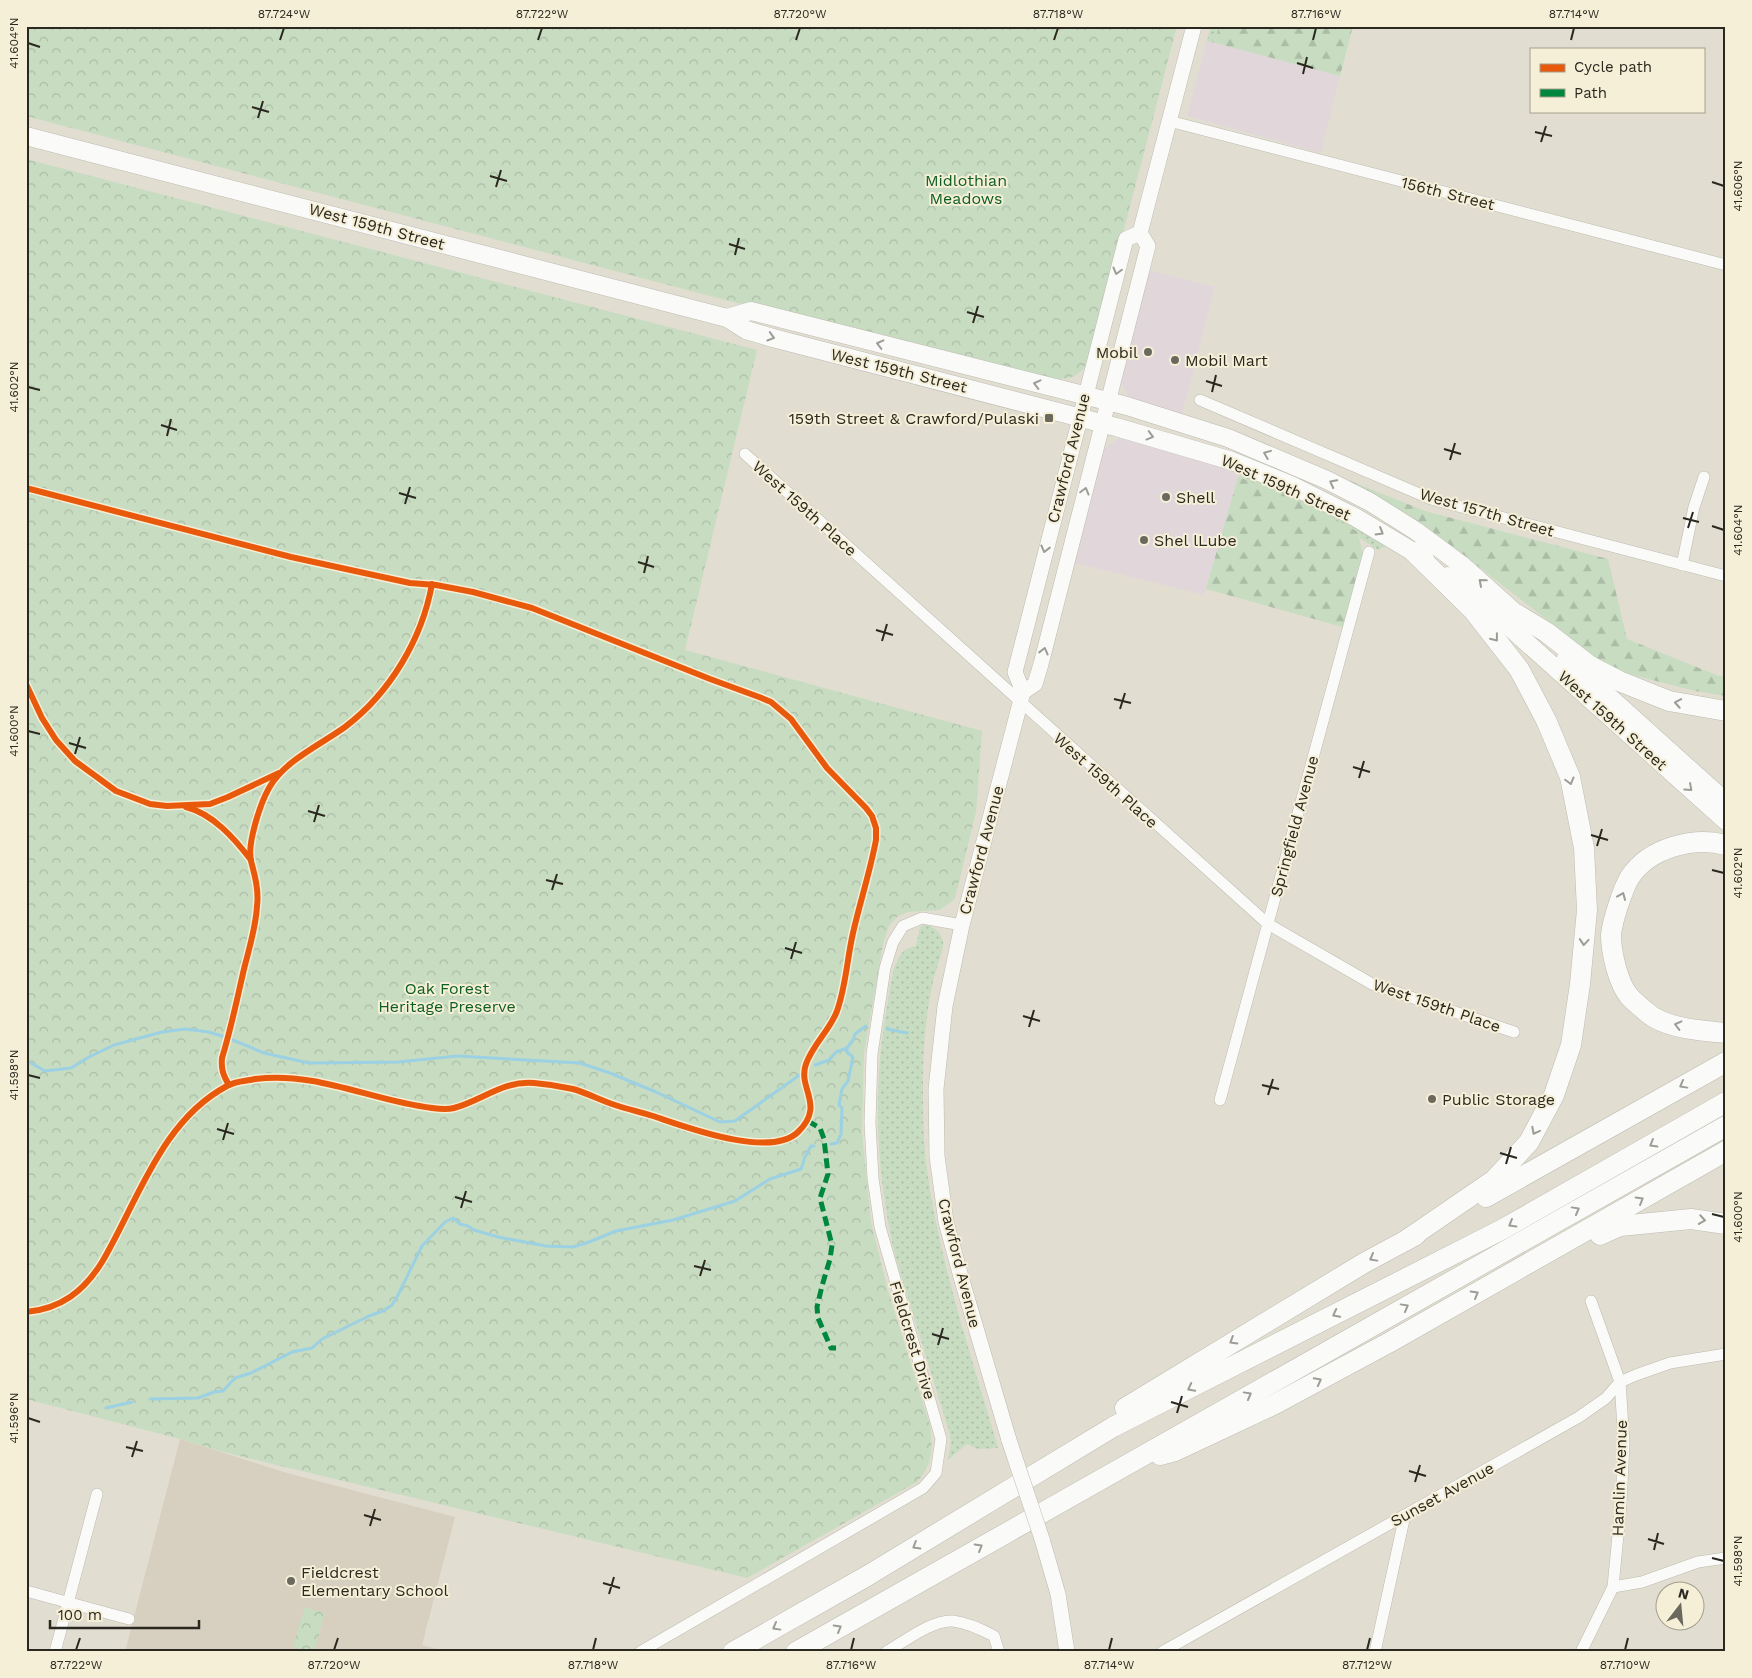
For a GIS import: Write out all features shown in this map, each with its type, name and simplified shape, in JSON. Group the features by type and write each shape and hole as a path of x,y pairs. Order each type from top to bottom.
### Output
{"highway":[{"path":"1405,1241 1494,1180 1529,1142 1554,1095 1571,1045 1580,984 1587,910 1584,848 1570,777 1546,720 1519,669 1473,610 1414,552"},
{"path":"1518,615 1546,632 1590,666 1619,681 1669,701 1726,711"},
{"path":"1726,845 1705,842 1678,846 1648,860 1630,877 1618,904 1611,934 1616,969 1629,996 1655,1018 1677,1025 1726,1033"},
{"path":"1063,1458 1119,1412 1330,1284 1726,1062"},
{"path":"733,1652 867,1576 1122,1423 1503,1229 1726,1102"},
{"path":"796,1652 1726,1126"},
{"path":"1129,1462 1175,1452 1275,1404 1390,1342 1726,1151"},
{"path":"1506,1276 1620,1226 1691,1219 1726,1224"}],"main road":[{"name":"Crawford Avenue","path":"1022,697 1036,684 1103,423 1148,246 1140,233 1194,26"},
{"name":"West 159th Street","path":"26,136 727,318 746,330 773,338 1103,423 1240,464 1291,485 1355,517 1414,552 1456,581 1726,821"},
{"name":"Crawford Avenue","path":"1067,1652 1058,1594 1009,1440 946,1222 937,1156 936,1089 944,1016 962,925 1022,697 1015,672 1126,239 1140,233"},
{"name":"West 159th Street","path":"727,318 751,311 1085,395 1228,438 1327,480 1370,502 1416,531 1463,566 1726,802"}],"street":[{"name":"156th Street","path":"1169,121 1726,265"},
{"name":"West 157th Street","path":"1200,400 1431,499 1726,576"},
{"name":"West 159th Place","path":"745,454 1022,697 1268,924 1372,984 1514,1032"},
{"path":"1682,565 1694,507 1704,477"},
{"name":"Springfield Avenue","path":"1220,1100 1369,552"},
{"name":"Fieldcrest Drive","path":"640,1652 923,1488 936,1473 941,1439 880,1227 870,1123 872,1054 885,968 893,942 903,926 922,918 962,925"},
{"name":"Hamlin Avenue","path":"1580,1652 1613,1587 1621,1504 1624,1443 1620,1382 1591,1301"},
{"name":"Sunset Avenue","path":"1162,1652 1579,1417 1606,1398 1620,1382 1670,1363 1726,1354"},
{"path":"55,1652 97,1494"},
{"path":"1375,1652 1405,1515"},
{"path":"1613,1587 1642,1582 1698,1562 1726,1558"},
{"path":"26,1591 129,1620"},
{"path":"886,1652 931,1626 951,1621 970,1625 994,1636 998,1652"}],"shaded area":[{"path":"1207,41 1340,76 1321,153 1187,116"},
{"path":"1145,269 1215,287 1181,417 1148,407 1128,396 1119,378"},
{"path":"1136,436 1241,467 1204,595 1071,562 1101,452 1119,438"},
{"name":"Fieldcrest Elementary School","path":"180,1439 287,1473 455,1517 422,1645 447,1652 125,1652"}],"green space":[{"name":"Midlothian Meadows","path":"26,26 1177,26 1092,352 1078,374 1068,378 1052,379 875,333 733,302 26,116"},
{"path":"1211,26 1219,26 1215,43 1207,41"},
{"path":"1219,26 1353,26 1340,76 1215,43"},
{"name":"Oak Forest Heritage Preserve","path":"26,159 757,350 685,650 982,731 976,812 955,898 939,910 908,912 898,916 889,926 883,944 864,1054 862,1132 871,1222 888,1291 930,1425 931,1455 926,1469 917,1482 747,1578 223,1452 26,1399"},
{"path":"1241,467 1392,543 1378,550 1360,538 1358,532 1239,477"},
{"path":"1333,474 1425,511 1608,559 1627,639 1719,676 1726,676 1726,696 1695,691 1629,674 1599,660 1457,550 1399,512"},
{"path":"1238,477 1302,500 1358,532 1363,557 1343,627 1206,589"},
{"path":"926,924 937,930 943,942 934,978 924,1043 923,1114 927,1170 948,1276 998,1448 978,1449 967,1444 948,1460 951,1441 948,1428 896,1259 889,1228 880,1165 878,1133 879,1070 892,976 897,961 906,949 916,946 920,927"},
{"path":"305,1607 325,1613 314,1652 293,1647"}],"waterway":[{"path":"815,1065 829,1060 836,1052 847,1048 855,1034 866,1026"},
{"path":"31,1063 45,1071 71,1068 114,1045 162,1032 185,1029 209,1032 264,1053 309,1063 398,1062 457,1056 580,1063 656,1092 720,1122 735,1121 801,1074"},
{"path":"887,1029 907,1033"},
{"path":"831,1144 837,1143 841,1134 842,1108 839,1105 842,1089 848,1081 853,1057 847,1052 847,1048"},
{"path":"150,1399 198,1398 223,1391 235,1378 251,1373 292,1352 312,1348 322,1339 383,1311 392,1305 422,1246 445,1222 453,1218 460,1224 474,1230 498,1237 546,1246 573,1247 616,1231 673,1220 735,1201 770,1179 801,1169 811,1146 814,1146"},
{"path":"106,1408 132,1402"}],"marked path":[{"path":"808,1121 820,1128 824,1139 828,1174 820,1198 832,1245 817,1307 818,1318 831,1348 836,1348"}],"cycle path":[{"path":"26,488 291,557 410,583 436,585 473,592 532,608 759,697 771,702 791,719 827,768 866,808 872,816 876,828 874,852 853,933 840,1002 834,1018 806,1064 804,1073 810,1113 798,1132 785,1140 749,1142 727,1138 609,1103 573,1089 539,1083 513,1085 464,1105 446,1109 410,1104 300,1079 255,1079 237,1082 230,1084 204,1101 168,1141 153,1164 102,1262 87,1282 61,1303 26,1312"},
{"path":"229,1085 223,1072 222,1058 255,922 257,895 250,854 255,824 262,804 269,788 284,770 303,754 345,727 376,698 390,681 402,663 421,625 432,584"},
{"path":"26,684 42,718 56,740 75,761 116,791 150,804 167,806 210,804 279,773"},
{"path":"186,807 196,810 214,821 230,835 251,860"}],"place":[{"name":"Mobil","path":"1148,352"},
{"name":"Mobil Mart","path":"1175,360"},
{"name":"159th Street & Crawford/Pulaski","path":"1049,418"},
{"name":"Shell","path":"1166,497"},
{"name":"Shel lLube","path":"1144,540"},
{"name":"Public Storage","path":"1432,1099"},
{"name":"Fieldcrest Elementary School","path":"291,1581"}]}
